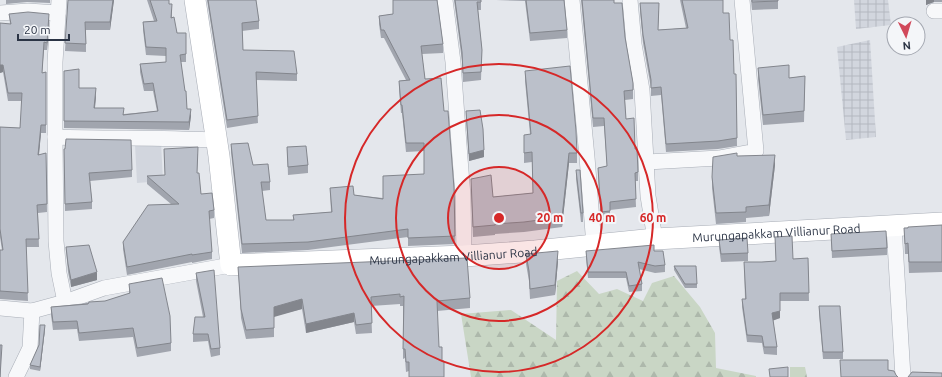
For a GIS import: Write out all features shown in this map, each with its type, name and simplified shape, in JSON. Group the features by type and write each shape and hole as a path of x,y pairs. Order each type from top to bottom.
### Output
{"main road":[{"path":"195,0 216,140 231,265"},
{"name":"Murungapakkam Villianur Road","path":"231,265 464,256 594,246 655,238 942,223"}],"street":[{"path":"445,0 452,62 461,173 464,256"},
{"path":"572,0 594,246"},
{"path":"630,0 634,44 642,90 648,196 655,238"},
{"path":"646,162 719,158 756,151 742,0"},
{"path":"0,13 28,11 59,6 55,62 56,241 59,273 65,302"},
{"path":"55,137 216,140"},
{"path":"894,226 903,377"},
{"path":"0,308 32,311 65,302 104,288 231,265"},
{"path":"16,377 30,348 32,311"}],"shaded area":[{"path":"854,0 888,0 890,16 886,16 886,26 856,29"},
{"path":"870,40 876,137 846,140 837,47"},
{"path":"161,142 163,181 137,183 135,144"}],"green space":[{"path":"577,271 599,294 617,289 643,301 652,283 674,276 700,307 715,333 716,368 756,377 471,377 461,314 511,310 556,340 557,281"},
{"path":"790,367 805,367 807,377 790,377"}],"building":[{"path":"68,0 113,0 110,22 85,22 86,44 65,43"},
{"path":"150,0 169,0 169,4 172,4 171,18 174,17 177,33 186,33 186,54 180,55 186,91 187,109 191,109 189,122 64,121 64,71 79,69 79,88 96,88 94,108 124,108 123,115 158,111 153,83 144,84 140,64 166,62 166,48 146,47 143,22 157,21"},
{"path":"208,0 256,0 259,21 242,23 243,50 294,51 297,74 256,72 258,116 227,120"},
{"path":"393,0 437,0 443,44 421,46 425,79 441,78 444,111 448,111 454,188 455,236 408,238 408,229 308,242 242,244 231,144 248,143 253,165 268,164 270,182 261,182 266,220 294,220 293,215 332,212 330,188 353,186 354,195 383,199 383,176 424,174 424,143 406,143 399,81 410,80 384,30 381,30 379,16 393,14"},
{"path":"455,0 481,0 481,2 477,2 482,50 481,72 463,73 462,52"},
{"path":"526,0 564,0 567,30 530,33"},
{"path":"582,0 614,0 614,3 622,3 625,37 633,83 633,90 624,91 626,119 634,118 635,149 637,149 638,172 635,173 636,199 610,202 610,211 601,212 598,168 607,166 604,118 593,118"},
{"path":"682,0 723,0 723,13 729,13 730,40 733,40 734,74 736,74 737,138 718,141 666,144 661,87 651,88 640,3 659,3 658,30 688,28"},
{"path":"752,0 778,0 778,1 752,2"},
{"path":"28,12 49,14 47,43 44,42 42,73 46,72 46,125 41,125 38,155 46,153 47,204 37,205 39,239 26,239 28,293 0,291 0,250 3,250 0,229 0,127 20,128 22,93 8,93 3,65 0,65 0,23 11,24 9,14"},
{"path":"789,65 789,78 805,76 804,111 763,115 758,68"},
{"path":"570,66 577,153 569,153 562,217 473,227 471,179 491,175 493,197 533,193 532,152 524,153 524,135 531,134 525,71"},
{"path":"480,110 484,150 469,154 466,111"},
{"path":"66,139 131,140 132,170 89,173 92,202 65,204 64,149"},
{"path":"306,146 308,165 288,167 287,147"},
{"path":"198,147 197,173 199,173 201,194 212,193 214,210 209,211 212,252 192,254 127,267 123,242 148,205 179,204 147,176 165,175 164,149"},
{"path":"737,153 737,156 775,155 769,205 746,207 746,212 716,213 712,177 713,157"},
{"path":"576,170 580,170 583,213 581,213"},
{"path":"942,225 942,262 909,262 908,243 905,244 904,228"},
{"path":"886,231 887,248 832,251 831,234"},
{"path":"792,236 793,259 808,258 809,293 780,293 780,311 772,313 777,347 764,347 762,336 747,335 742,299 746,299 744,262 776,261 775,237"},
{"path":"747,238 748,253 721,254 719,240"},
{"path":"89,245 97,272 71,280 66,247"},
{"path":"654,245 654,251 663,251 665,265 655,266 638,262 642,284 629,286 626,272 588,272 586,251"},
{"path":"558,251 555,285 530,289 526,254"},
{"path":"467,258 470,298 437,301 439,347 442,347 444,377 409,377 409,362 406,362 405,349 403,349 404,296 400,297 400,294 371,297 372,323 356,325 354,313 306,324 302,299 274,307 274,328 246,330 241,309 238,267"},
{"path":"674,266 696,266 697,284 685,284"},
{"path":"214,270 220,348 211,349 208,334 193,334 195,317 205,317 196,273"},
{"path":"162,278 170,316 171,343 137,348 133,328 79,333 77,321 53,322 51,307 105,301 130,293 129,284"},
{"path":"819,306 840,306 843,352 823,352"},
{"path":"40,325 45,325 40,367 30,365 39,345"},
{"path":"0,345 2,345 0,377"},
{"path":"840,360 888,360 888,370 894,371 898,377 841,377"},
{"path":"788,367 788,377 770,377 769,369"},
{"path":"912,372 942,373 942,377 908,377"}]}
